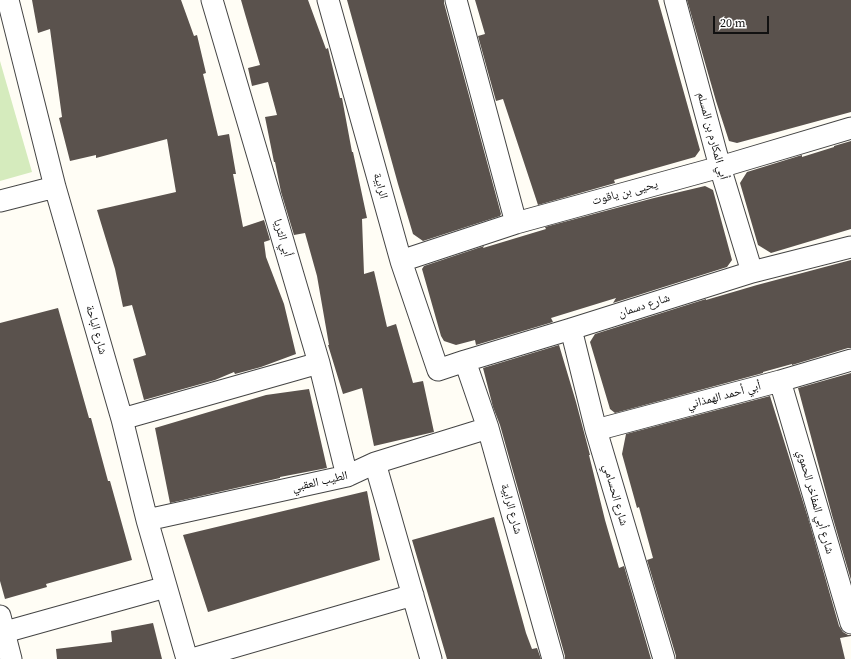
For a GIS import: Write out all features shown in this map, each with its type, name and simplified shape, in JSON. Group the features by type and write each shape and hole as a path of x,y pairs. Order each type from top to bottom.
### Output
{"street":[{"name":"شارع الباحة","path":"8,0 55,187 122,419 147,520 187,659"},
{"name":"أبي الثريا","path":"212,0 319,363 348,476"},
{"name":"الرابية","path":"328,0 401,261 438,370"},
{"path":"456,0 516,223"},
{"name":"أبي المكارم بن المسلم","path":"676,0 720,167 752,272"},
{"name":"يحيى بن ياقوت","path":"401,261 516,223 720,167 851,128"},
{"path":"0,202 55,187"},
{"name":"شارع دسمان","path":"438,370 752,272 851,247"},
{"name":"شارع الحسامي","path":"571,329 596,430 664,659"},
{"name":"أبي أحمد الهمذاني","path":"596,430 780,381 851,360"},
{"name":"شارع الرابية","path":"465,361 488,428 553,659"},
{"path":"122,419 319,363"},
{"name":"شارع أبي المفاخر الحموي","path":"780,381 851,623"},
{"name":"الطيب العقبي","path":"147,520 348,476 375,463 488,428"},
{"path":"375,463 431,659"},
{"path":"11,659 2,624 166,587"},
{"path":"192,659 413,595"}],"green space":[{"path":"0,61 32,172 0,181"}],"building":[{"path":"32,0 181,0 194,36 197,35 206,73 203,74 218,136 229,134 236,174 233,174 243,227 264,220 270,240 264,242 266,257 284,304 296,354 261,367 235,374 234,372 215,380 144,400 133,359 146,355 132,305 123,307 115,269 97,210 176,192 167,139 96,158 96,155 70,161 59,118 62,117 50,29 38,33"},
{"path":"241,0 308,0 326,49 328,48 340,98 342,98 352,152 367,218 362,219 364,274 374,271 387,327 396,324 413,383 423,381 434,432 374,446 362,388 343,394 328,345 317,276 305,233 294,235 281,192 265,117 277,115 268,82 252,86 248,68 260,65"},
{"path":"347,0 444,0 501,214 500,216 423,241 413,234"},
{"path":"475,0 658,0 700,150 695,157 614,180 615,183 538,205 503,99 496,101 478,36 485,34"},
{"path":"687,0 851,0 851,112 737,143 729,141"},
{"path":"851,141 851,229 771,253 758,245 740,183 747,172 802,155 802,157"},
{"path":"705,186 713,190 732,260 727,267 613,303 616,298 551,318 553,322 476,345 475,340 456,345 444,341 441,336 422,269 424,266 484,246 483,248 546,229 545,227"},
{"path":"851,260 851,348 615,413 610,409 590,342 595,334 706,299"},
{"path":"58,308 89,418 91,418 132,560 46,584 47,587 5,599 0,581 0,323"},
{"path":"559,345 576,402 605,520 619,568 624,566 651,659 565,659 483,368"},
{"path":"851,373 851,580 798,388"},
{"path":"309,389 327,468 280,477 170,503 155,428 266,395"},
{"path":"770,396 809,521 839,626 843,632 851,635 840,638 845,659 676,659 647,560 653,558 622,454 626,434"},
{"path":"367,491 380,560 208,612 183,535"},
{"path":"494,517 526,633 532,649 537,648 541,659 447,659 412,540"},
{"path":"153,623 162,659 57,659 56,649 112,642 111,631"}]}
